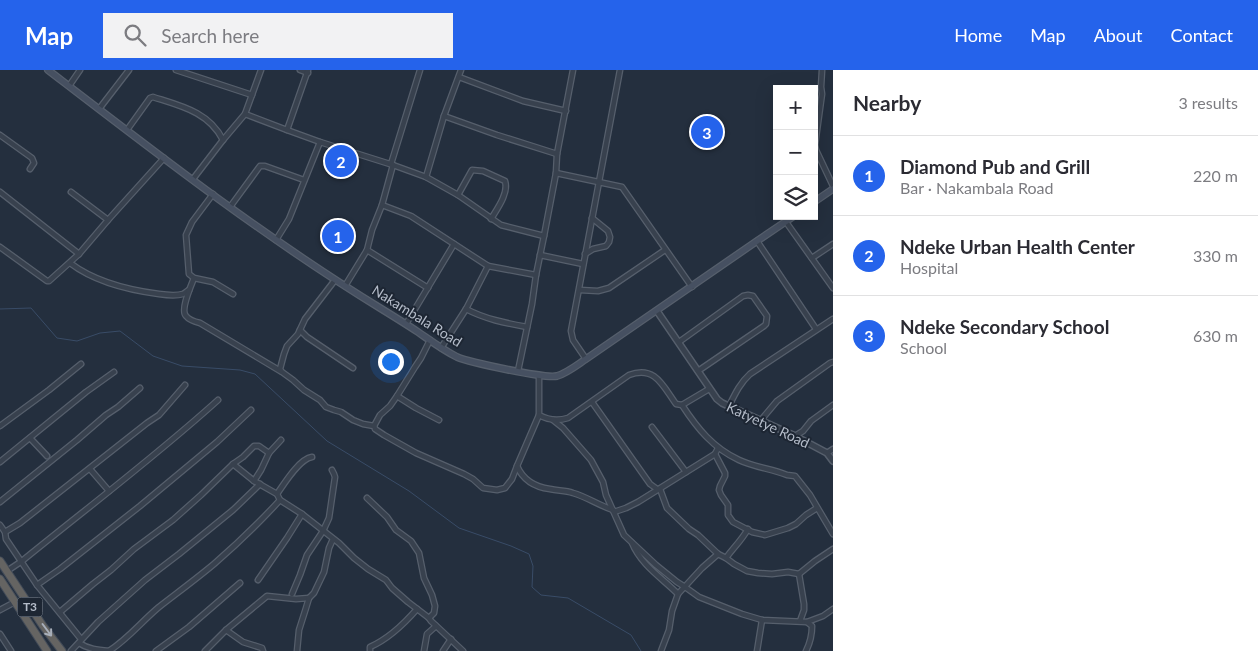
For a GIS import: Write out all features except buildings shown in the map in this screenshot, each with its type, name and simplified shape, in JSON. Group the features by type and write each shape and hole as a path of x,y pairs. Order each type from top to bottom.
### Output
{"highway":[{"name":"T3","path":"0,561 62,651"},
{"name":"T3","path":"0,579 47,651"}],"main road":[{"name":"Nakambala Road","path":"48,70 276,240 441,348 457,357 473,362 539,375 557,376 586,359 789,220"},
{"path":"818,199 833,187"}],"street":[{"path":"69,86 80,70"},
{"path":"99,109 129,70"},
{"path":"176,70 191,72 252,95"},
{"path":"194,180 223,140 245,114 262,70"},
{"path":"287,130 308,71 300,70"},
{"path":"345,286 367,250 372,230 382,205 420,70"},
{"path":"426,177 444,116 461,70"},
{"path":"518,371 556,172 557,154 573,70"},
{"path":"586,359 573,340 571,331 620,70"},
{"path":"822,70 822,94 815,145 833,187"},
{"path":"459,77 523,102 566,111"},
{"path":"127,130 150,98 154,97 193,110 216,128 223,140"},
{"path":"245,114 320,142 426,177 458,195 501,225 544,236"},
{"path":"444,116 557,154"},
{"path":"0,135 32,158 34,163 30,169"},
{"path":"276,240 289,219 320,142"},
{"path":"0,247 47,281 51,280 79,254 164,158"},
{"path":"230,207 260,166 265,166 304,180"},
{"path":"458,195 472,170 483,171 505,181 507,185 503,198 492,219"},
{"path":"556,172 622,187 692,287"},
{"path":"0,192 79,254"},
{"path":"71,192 108,220"},
{"path":"213,194 192,222 186,235 189,274 191,277 213,282 233,294"},
{"path":"382,205 411,216 488,266 536,275"},
{"path":"585,254 593,249 606,246 610,237 608,231 592,218"},
{"path":"786,222 833,288"},
{"path":"757,241 816,329"},
{"path":"406,324 454,244"},
{"path":"812,258 833,244"},
{"path":"367,250 428,288"},
{"path":"580,290 598,292 609,288 665,250"},
{"path":"540,255 583,264"},
{"path":"70,263 79,269 123,288 174,295 184,294 189,290"},
{"path":"441,348 466,309 488,266"},
{"path":"194,278 184,311 188,319 200,323 282,372 326,406 341,412 353,420 374,426 375,429 384,435 428,459 464,474 483,488 497,490 504,488 512,479 539,415 539,375"},
{"path":"282,372 280,369 281,363 287,346 298,334 305,319 335,280"},
{"path":"678,342 743,296 753,296 766,316 766,324 698,371"},
{"path":"466,309 491,320 527,327"},
{"name":"Katyetye Road","path":"656,311 698,371 708,389 717,399 827,453 833,462"},
{"path":"729,406 740,385 750,374 833,319"},
{"path":"300,330 307,337 353,368"},
{"path":"374,426 380,415 397,396 430,340"},
{"path":"761,420 776,401 833,362"},
{"path":"0,426 81,364"},
{"path":"0,462 86,392 114,372"},
{"path":"539,415 553,420 568,418 629,375 634,374 642,373 656,376 676,404 682,404 708,389"},
{"path":"5,532 20,523 159,415 184,385"},
{"path":"0,502 106,414 118,408 140,388"},
{"path":"397,396 439,420"},
{"path":"6,571 22,561 164,447 218,400"},
{"path":"592,402 650,484 659,489 667,508 718,554 747,571 772,574 788,572 799,574"},
{"path":"682,404 700,432 718,448 739,460 795,476 829,522 833,534"},
{"path":"795,436 803,431 810,421 833,405"},
{"path":"38,585 96,541 217,442 251,410"},
{"path":"553,420 591,460 603,482 606,494 624,535 656,565 700,598 762,620 807,622 823,616 833,609"},
{"path":"652,427 686,472"},
{"path":"30,438 47,456"},
{"path":"254,481 261,470 268,452 281,440"},
{"path":"60,612 134,549 173,520 233,464 256,446 268,452"},
{"path":"517,466 522,476 531,482 551,490 560,489 574,493 613,511 626,508 659,489 715,454 718,448"},
{"path":"827,453 833,448"},
{"path":"715,454 725,473 720,490 728,505 728,515 733,522 752,532 765,535 788,528 817,508"},
{"path":"277,494 305,459 312,457"},
{"path":"233,464 254,481 277,494 280,500 302,514 362,564 386,580 392,588 429,618 463,651"},
{"path":"90,469 109,491"},
{"path":"292,594 307,555 329,518 334,478 332,470"},
{"path":"71,651 82,645 98,622 145,580 225,516 260,484"},
{"path":"367,498 387,517 396,530 411,541 420,553 424,578 435,606 434,613 429,618"},
{"path":"0,524 5,532 6,539 82,645 109,651 259,524 280,500"},
{"path":"258,580 302,514"},
{"path":"726,558 742,540 748,529"},
{"path":"297,651 299,630 309,598 314,593 324,572 333,539"},
{"path":"631,542 640,558 663,582 678,594"},
{"path":"799,574 814,561 833,549"},
{"path":"661,651 669,630 672,611 678,594 718,554"},
{"path":"799,574 804,604 800,621"},
{"path":"156,651 189,627 240,583"},
{"path":"205,651 226,630 267,596 296,599 309,598"},
{"path":"0,610 15,602"},
{"path":"370,651 370,647 378,644 398,628 417,609"},
{"path":"757,651 762,620"},
{"path":"806,651 812,629 811,624 807,622"},
{"path":"424,651 427,634 436,626"},
{"path":"226,630 243,642 262,648 263,651"},
{"path":"0,634 11,651"},
{"path":"443,651 451,640"}],"waterway":[{"path":"0,309 31,308 57,338 77,341 100,333 120,331 153,356 182,366 240,370 255,374 327,441 409,491 459,528 529,554 533,566 532,587 541,595 568,598 631,635 641,651"}],"place":[{"name":"Ndeke Secondary School","path":"707,132"},
{"name":"Ndeke Urban Health Center","path":"341,161"},
{"name":"Diamond Pub and Grill","path":"338,236"}]}
